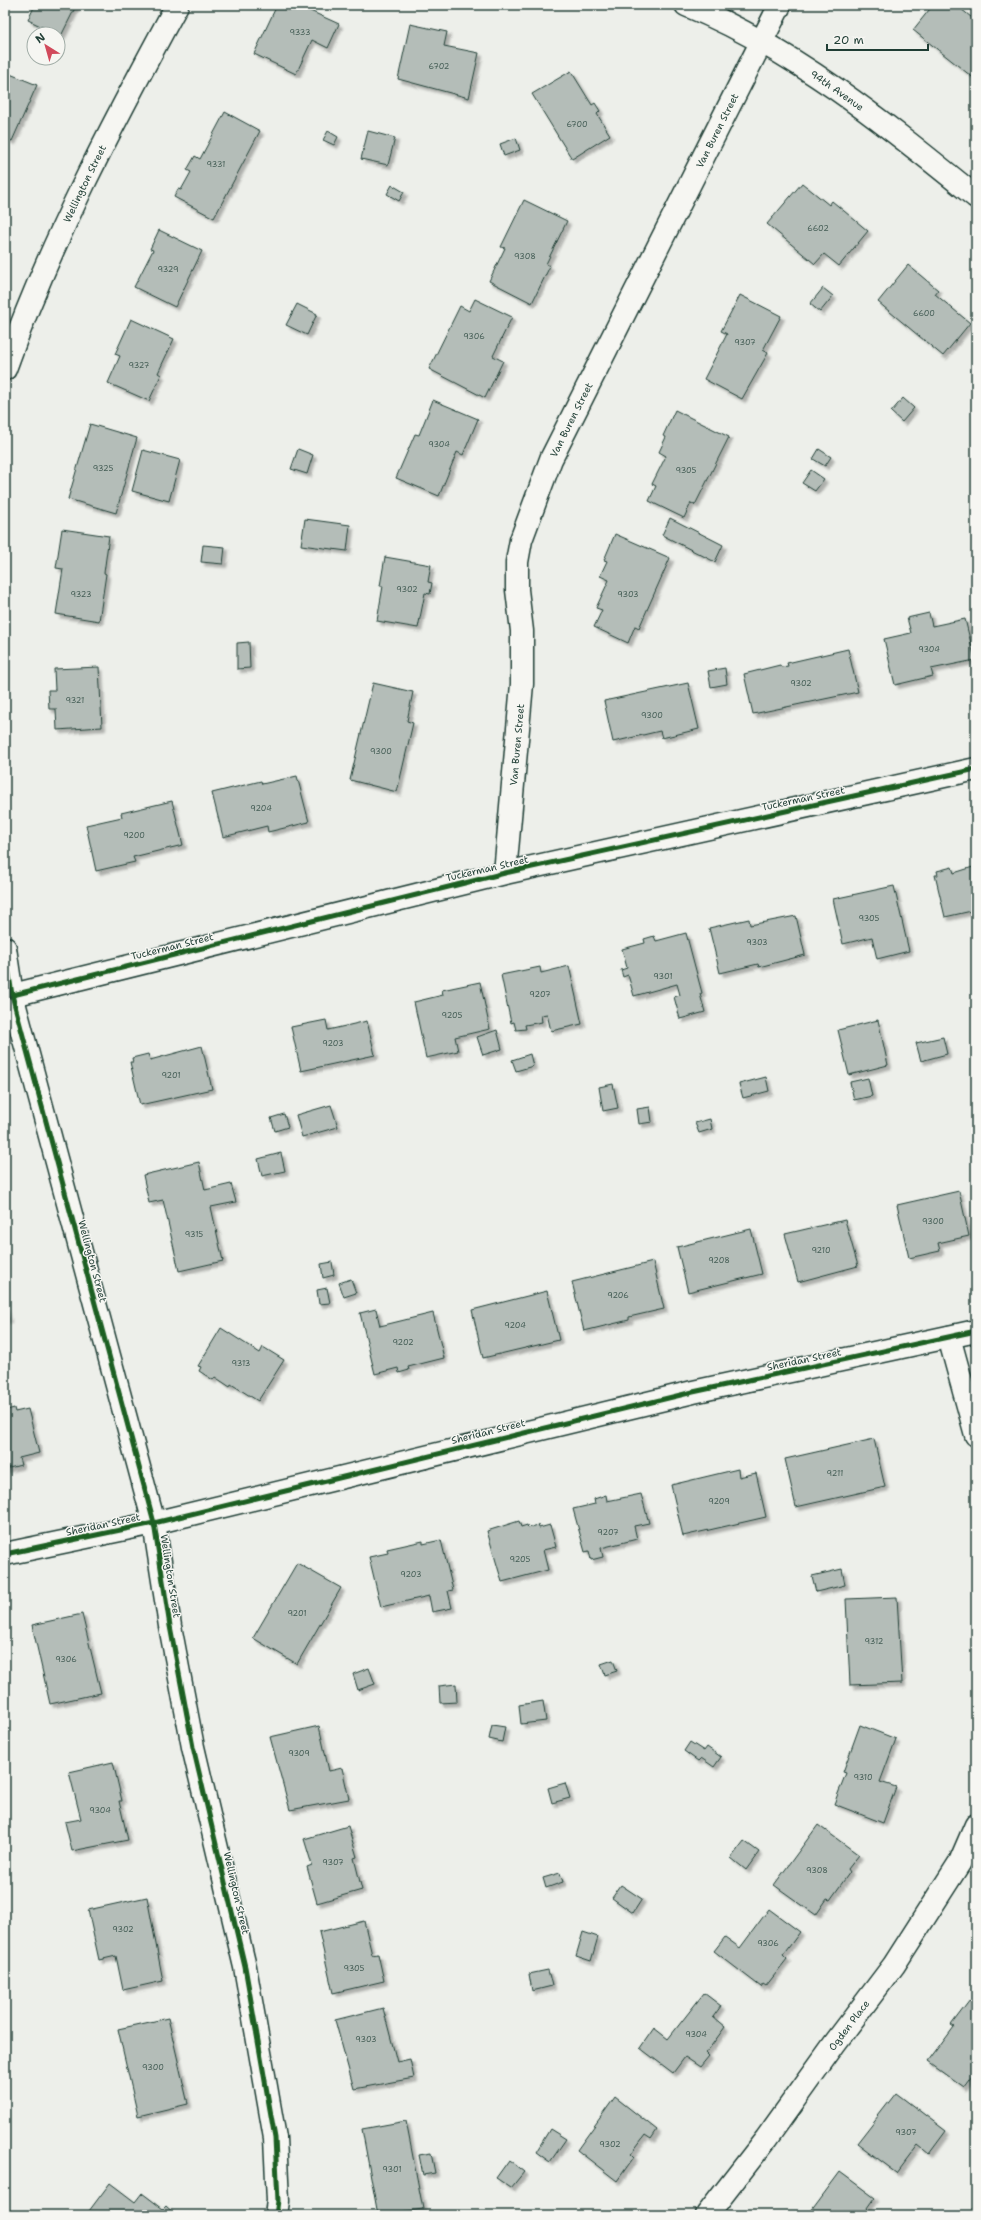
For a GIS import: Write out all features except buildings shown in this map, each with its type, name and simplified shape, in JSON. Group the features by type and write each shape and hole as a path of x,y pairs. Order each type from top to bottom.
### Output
{"street":[{"name":"Wellington Street","path":"5,369 47,260 122,105 177,5"},
{"name":"94th Avenue","path":"686,5 762,42 832,86 898,133 976,197"},
{"name":"Van Buren Street","path":"505,873 522,684 522,631 516,590 517,562 520,540 551,459 780,5"},
{"name":"Tuckerman Street","path":"9,996 505,873 976,769"},
{"name":"Wellington Street","path":"5,948 9,996 154,1523 170,1626 193,1747 245,1967 275,2138 278,2201 276,2215"},
{"name":"Sheridan Street","path":"5,1554 154,1523 678,1395 976,1331"},
{"path":"949,1337 976,1436"},
{"name":"Ogden Place","path":"707,2215 766,2139 835,2043 894,1965 960,1862 976,1825"}],"cycle path":[{"path":"5,997 505,873 976,769"},
{"path":"5,948 12,995 154,1523 170,1626 193,1747 245,1967 275,2138 278,2201 276,2215"},
{"path":"5,1554 154,1523 693,1392 976,1331"}]}
